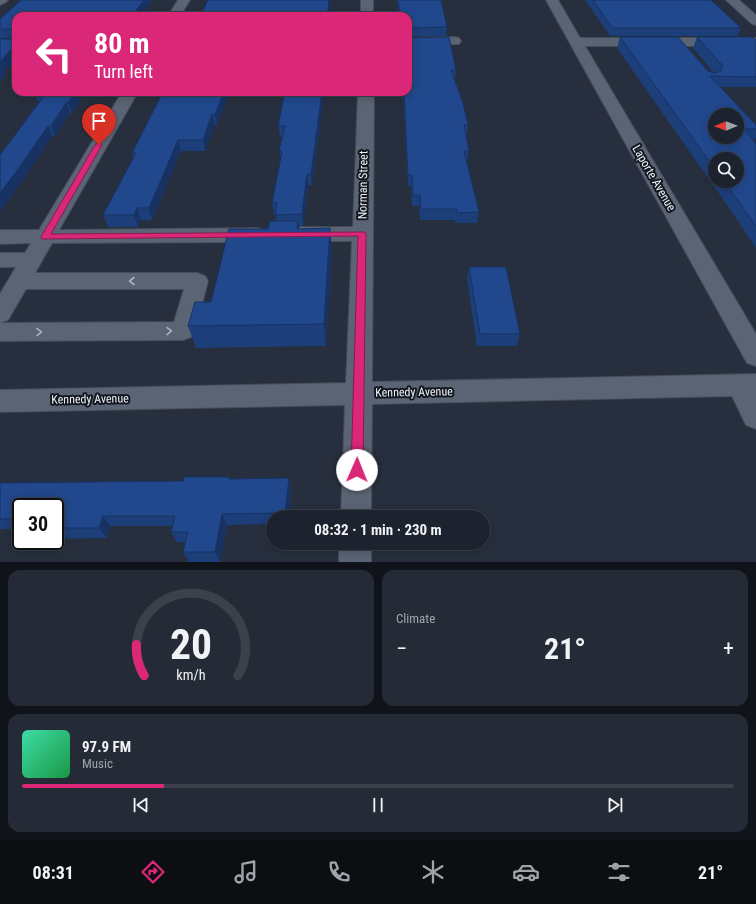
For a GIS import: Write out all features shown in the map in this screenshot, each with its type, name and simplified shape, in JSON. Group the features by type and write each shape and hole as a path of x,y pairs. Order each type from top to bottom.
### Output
{"street":[{"path":"176,12 184,0"},
{"path":"367,0 367,12"},
{"name":"Laporte Avenue","path":"552,0 756,356"},
{"path":"732,0 756,21"},
{"path":"412,42 454,41"},
{"path":"576,42 756,42"},
{"path":"679,42 689,54"},
{"path":"0,314 128,96"},
{"name":"Norman Street","path":"356,510 366,96"},
{"path":"0,237 362,234"},
{"path":"0,260 31,260"},
{"path":"0,332 183,331 197,281 19,281"},
{"path":"748,385 756,417"},
{"name":"Kennedy Avenue","path":"0,401 748,385"},
{"path":"355,550 355,562"}],"building":[{"path":"21,0 144,0 135,12 12,12 12,29 0,29 0,19"},
{"path":"208,0 329,0 328,12 202,12"},
{"path":"398,0 441,0 447,27 412,28 412,12 400,12"},
{"path":"593,0 711,0 741,28 612,28"},
{"path":"449,37 456,70 451,70 463,103 468,125 464,125 469,151 464,151 479,212 457,213 456,209 421,209 420,195 413,195 412,175 408,175 404,96 412,96 412,38"},
{"path":"620,37 678,37 708,71 715,73 721,71 723,66 697,37 753,37 756,40 756,77 710,76 740,108 708,108 708,144 744,144 744,129 756,144 756,226 729,188 744,188 744,152 708,152 708,159"},
{"path":"0,39 12,39 12,48 0,62"},
{"path":"44,96 72,96 51,126 48,126 0,193 0,155"},
{"path":"161,96 222,96 215,114 212,114 203,140 178,140 149,208 137,208 134,215 103,215 136,153 132,153"},
{"path":"284,96 321,96 311,174 307,174 302,214 275,215 277,203 272,203 282,152 279,151 285,126 278,126"},
{"path":"744,112 756,125 756,129 744,129"},
{"path":"270,221 298,221 297,229 330,228 324,324 188,326 195,302 211,302 229,229 268,229"},
{"path":"469,267 506,267 520,334 480,334"},
{"path":"184,477 229,477 229,479 289,478 285,510 266,510 266,513 222,514 215,552 183,552 188,532 171,532 175,516 103,516 99,528 64,528 64,498 12,498 12,518 0,519 0,483 183,481"}],"route":[{"path":"99,145 45,237 362,234 357,470"}]}
